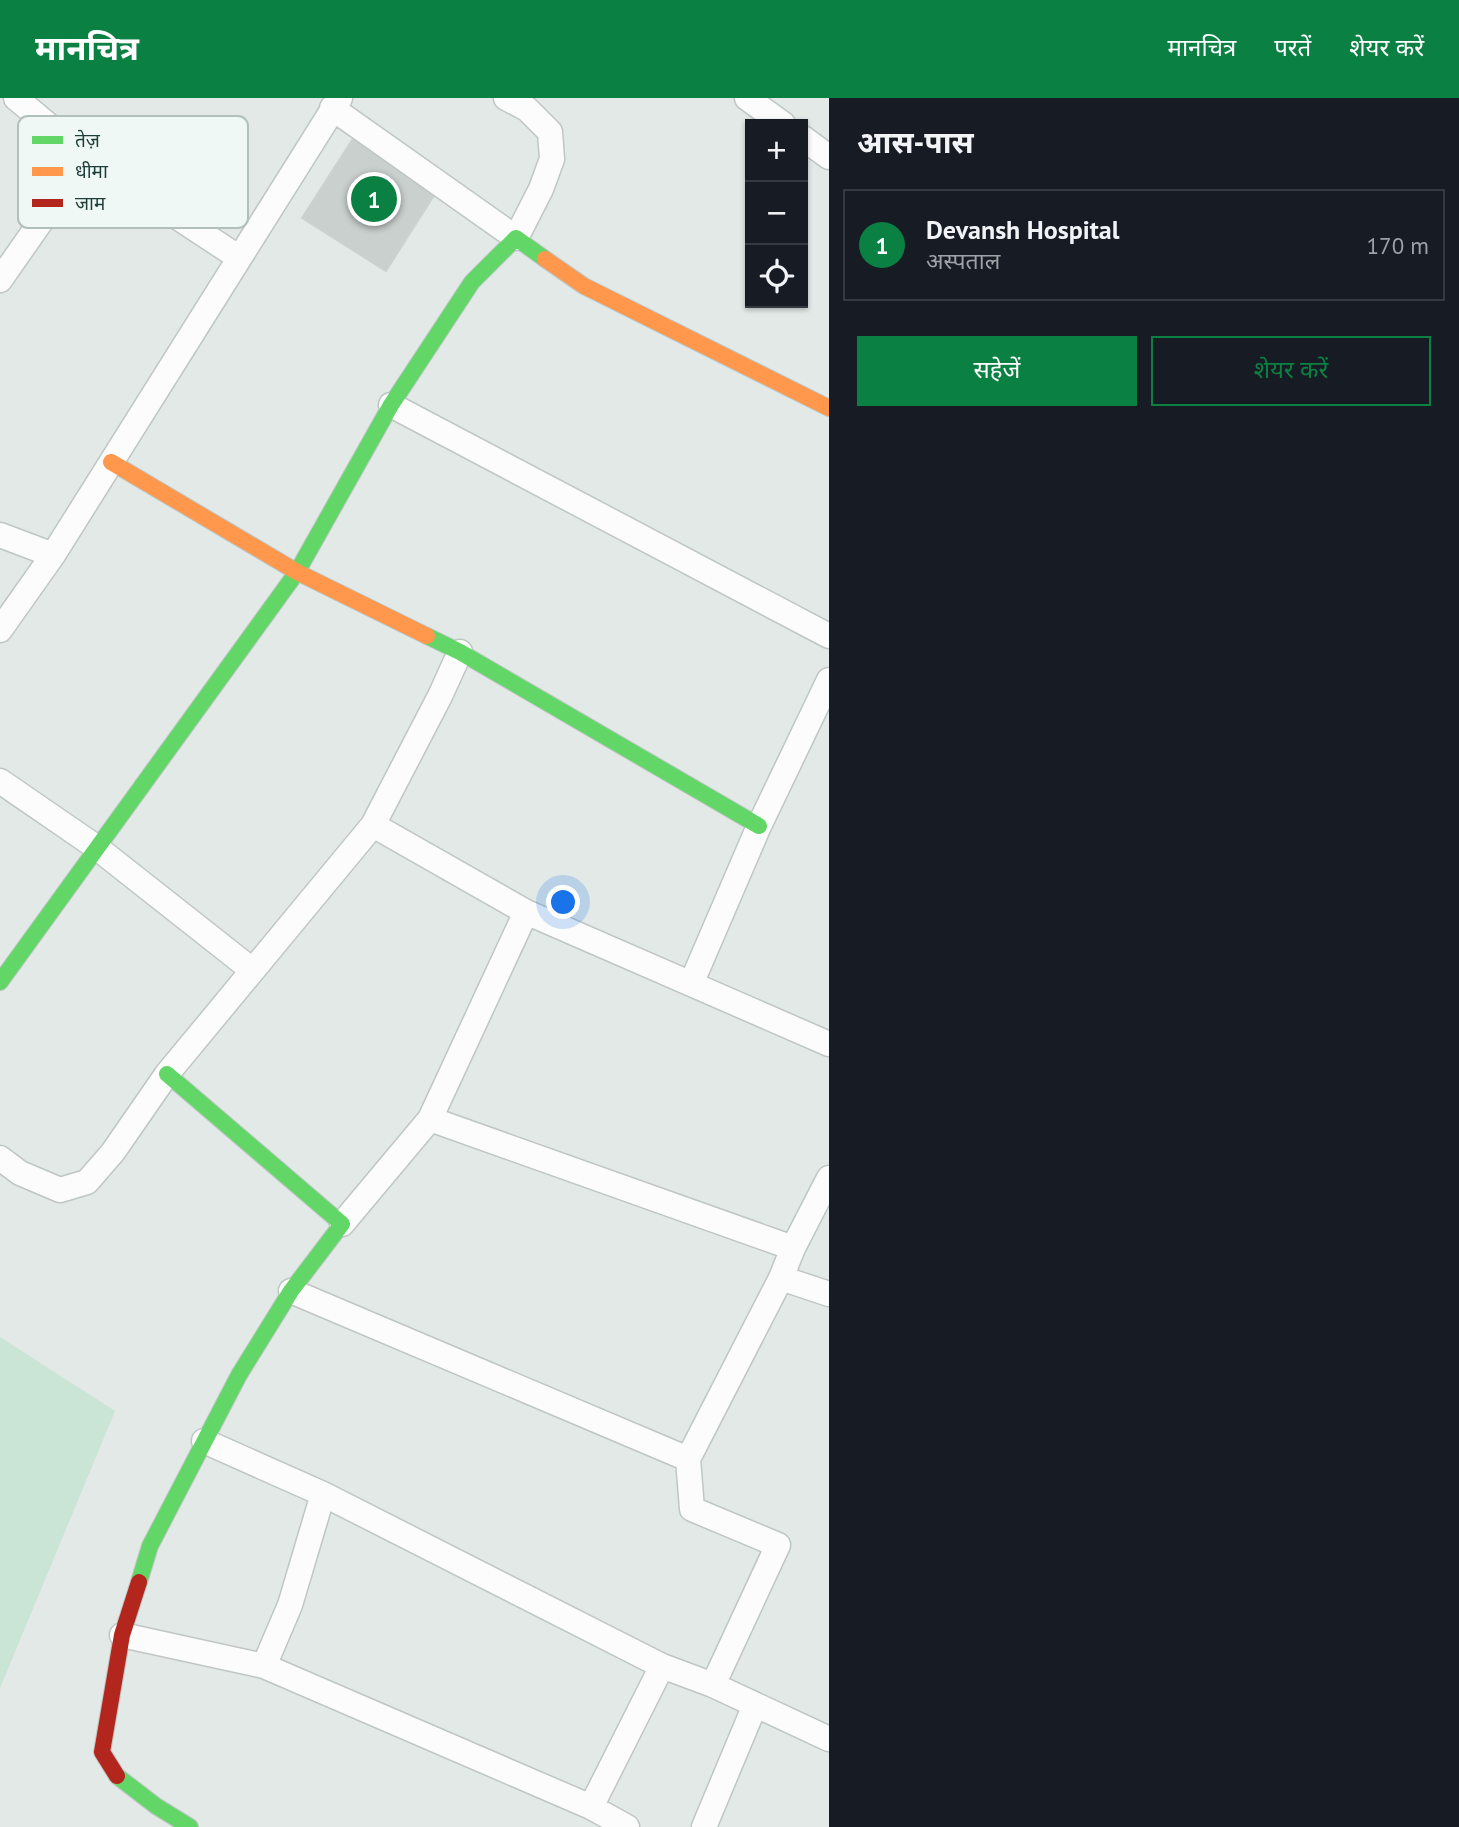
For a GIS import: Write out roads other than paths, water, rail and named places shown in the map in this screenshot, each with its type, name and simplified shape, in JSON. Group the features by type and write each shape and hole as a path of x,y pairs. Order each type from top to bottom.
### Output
{"street":[{"path":"16,98 38,116"},
{"path":"0,982 297,572 391,405 472,282 516,238 541,189 552,159 550,132 527,109 506,98"},
{"path":"747,98 776,119"},
{"path":"0,630 52,555 336,103 584,286 829,408"},
{"path":"808,141 827,152"},
{"path":"0,280 36,228"},
{"path":"194,228 238,257"},
{"path":"391,405 829,636"},
{"path":"111,462 297,572 460,652 759,826"},
{"path":"0,535 52,555"},
{"path":"0,1158 20,1173 60,1190 87,1182 113,1152 167,1074 373,825 460,652"},
{"path":"691,984 759,826 829,680"},
{"path":"0,781 96,847 252,970"},
{"path":"373,825 526,912 829,1044"},
{"path":"190,1827 116,1776 102,1752 122,1635 150,1546 239,1375 291,1291 342,1224 430,1119 526,912"},
{"path":"167,1074 342,1224"},
{"path":"430,1119 793,1248"},
{"path":"713,1685 778,1545 692,1508 688,1459 781,1279 793,1248 829,1178"},
{"path":"781,1279 829,1294"},
{"path":"291,1291 688,1459"},
{"path":"204,1441 323,1494 662,1666 713,1685 829,1739"},
{"path":"264,1666 289,1605 323,1494"},
{"path":"122,1635 264,1666 591,1807 627,1827"},
{"path":"591,1807 662,1666"},
{"path":"705,1827 755,1705"}],"place":[{"name":"Devansh Hospital","path":"374,199"}]}
